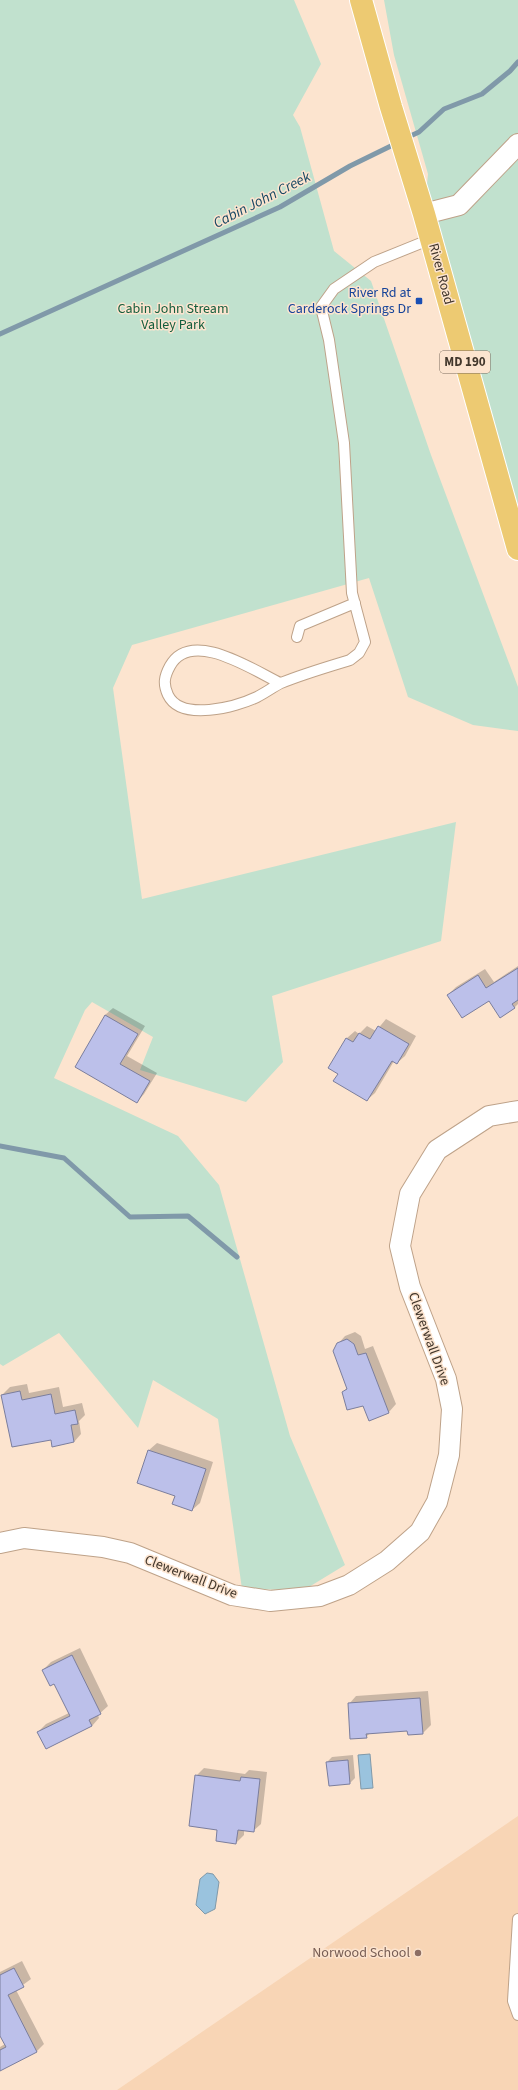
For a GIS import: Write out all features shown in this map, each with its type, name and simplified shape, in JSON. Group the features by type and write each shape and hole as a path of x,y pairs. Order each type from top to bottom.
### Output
{"main road":[{"name":"River Road","path":"361,0 411,175 424,214 518,549"}],"street":[{"path":"424,214 459,205 518,144"},
{"name":"Clewerwall Drive","path":"0,1543 24,1538 103,1547 130,1553 232,1595 270,1601 320,1596 349,1585 387,1561 420,1532 437,1502 450,1454 452,1408 446,1379 410,1287 400,1246 410,1194 437,1150 489,1116 518,1111"}],"lane":[{"path":"280,683 238,662 207,651 194,649 181,654 172,663 165,675 164,686 170,698 183,708 207,710 232,705 257,697 280,683 350,660 359,653 365,642 355,603 351,578 344,443 329,340 321,307 334,289 374,262 431,240"},
{"path":"297,637 300,626 355,603"},
{"path":"518,1919 514,2001 518,2016"}],"shaded area":[{"name":"Norwood School","path":"518,1816 518,2090 117,2090"}],"green space":[{"name":"Cabin John Stream Valley Park","path":"0,0 294,0 321,64 293,115 300,127 334,251 371,281 431,455 518,687 518,731 473,725 408,697 369,578 132,645 113,688 142,899 456,822 441,941 272,996 283,1062 246,1102 140,1070 153,1037 92,1002 85,1010 54,1078 178,1136 219,1185 290,1436 345,1565 304,1590 242,1589 218,1419 153,1380 138,1428 59,1333 3,1366 0,1364"},
{"path":"384,0 518,0 518,549 424,214 428,174 394,55"}],"water":[{"path":"370,1754 373,1788 361,1789 358,1755"},
{"path":"207,1873 213,1874 219,1882 215,1909 205,1914 196,1905 200,1879"}],"building":[{"path":"518,968 518,1000 512,1004 515,1008 500,1018 489,1001 462,1018 447,995 478,975 486,988"},
{"path":"105,1015 138,1034 120,1064 150,1081 137,1103 75,1067"},
{"path":"378,1026 409,1044 397,1064 392,1061 367,1101 333,1081 338,1074 328,1068 346,1038 353,1042 359,1033 370,1039"},
{"path":"347,1339 354,1344 358,1355 366,1353 389,1413 369,1421 363,1406 347,1410 342,1392 347,1389 333,1351 337,1343"},
{"path":"20,1391 22,1400 51,1394 55,1414 75,1410 78,1424 71,1425 74,1442 52,1447 51,1440 12,1447 1,1395"},
{"path":"148,1450 206,1469 192,1511 172,1504 175,1496 137,1483"},
{"path":"72,1655 101,1714 89,1720 92,1726 46,1749 37,1732 70,1716 54,1684 50,1686 42,1670"},
{"path":"420,1698 423,1734 408,1735 407,1731 366,1734 367,1738 350,1739 348,1703"},
{"path":"348,1760 350,1784 329,1786 326,1762"},
{"path":"195,1775 240,1781 241,1777 260,1779 254,1832 238,1830 236,1844 216,1841 217,1830 189,1826"},
{"path":"14,1968 24,1987 8,1995 37,2052 0,2071 0,2050 6,2047 0,2036 0,1975"}],"waterway":[{"name":"Cabin John Creek","path":"406,138 419,132 444,109 482,94 510,71 518,62"},
{"name":"Cabin John Creek","path":"0,334 280,207 350,166 397,143"},
{"path":"0,1146 64,1158 130,1217 188,1216 237,1257"}],"place":[{"name":"River Rd at Carderock Springs Dr","path":"419,301"},
{"name":"Norwood School","path":"418,1953"}]}
